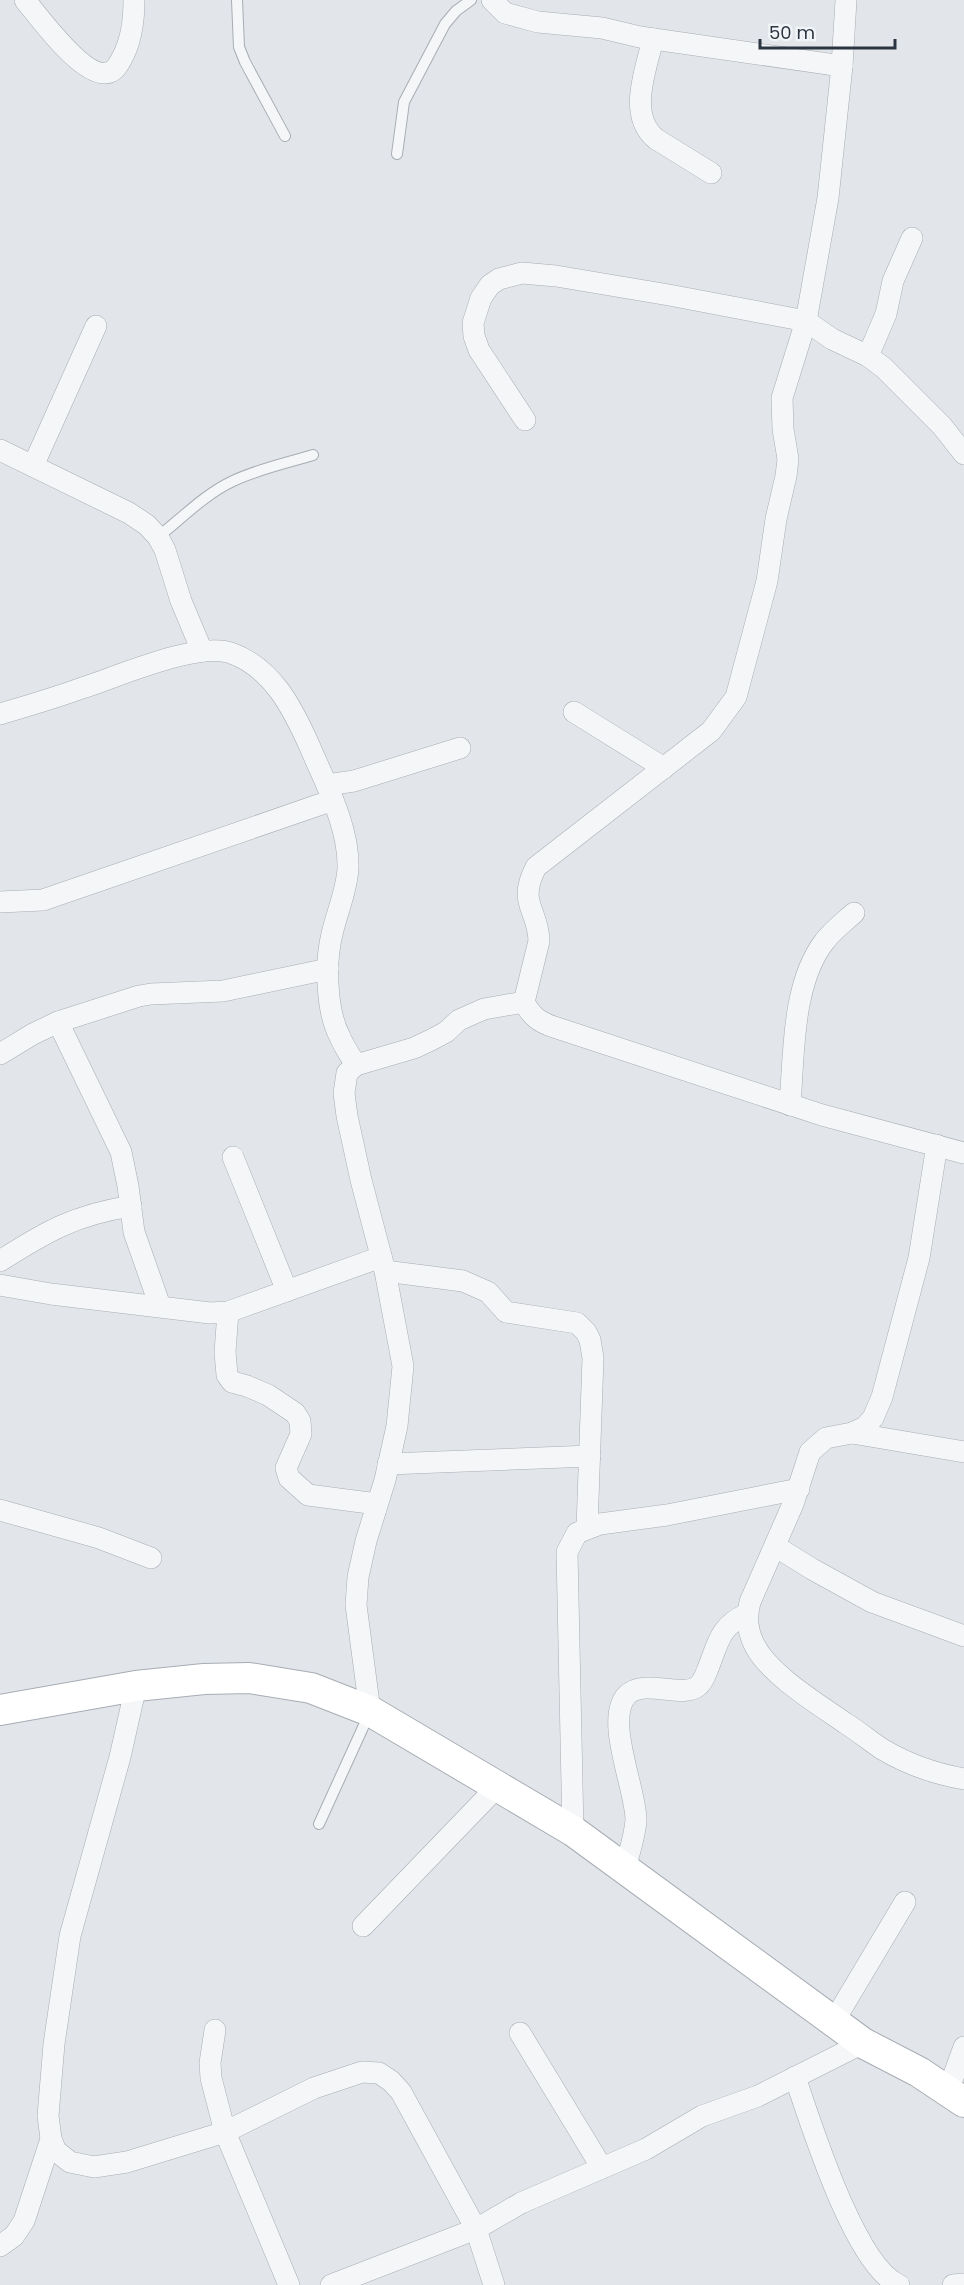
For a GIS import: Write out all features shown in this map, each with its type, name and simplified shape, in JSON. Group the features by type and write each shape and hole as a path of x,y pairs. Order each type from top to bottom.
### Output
{"street":[{"path":"25,0 56,39 86,66 95,72 108,73 115,69 130,38 134,18 134,0"},
{"path":"492,0 505,14 520,19 602,28 653,39 842,66"},
{"path":"846,0 842,66 828,198 806,321 782,398 783,429 788,459 765,589 736,697 711,731 536,867 529,882 527,896 539,941 524,1002 530,1014 554,1028 822,1115 937,1145 963,1149"},
{"path":"653,39 641,93 640,110 643,121 649,133 656,139 711,173"},
{"path":"868,356 886,314 893,281 912,238"},
{"path":"525,420 479,350 474,336 473,323 481,297 490,285 510,275 556,276 806,321 832,339 868,356 915,398 942,426 964,454"},
{"path":"33,466 96,326"},
{"path":"0,450 129,513 147,525 158,537 165,550 202,651"},
{"path":"0,714 170,658 202,651 230,652 262,671 285,698 298,722 330,792 347,848 348,870 331,938 328,969 332,1012 339,1035 356,1065"},
{"path":"574,712 664,768"},
{"path":"0,902 43,900 354,781 460,748"},
{"path":"790,1105 800,998 805,980 822,944 854,913"},
{"path":"0,1054 58,1022 151,994 224,991 328,969"},
{"path":"370,1711 356,1605 358,1577 397,1426 403,1366 383,1264 361,1180 348,1116 345,1093 347,1073 356,1065 422,1044 446,1032 459,1020 484,1009 524,1002"},
{"path":"58,1022 121,1152 135,1232 160,1306"},
{"path":"852,1433 865,1427 873,1418 882,1397 919,1258 937,1145"},
{"path":"233,1157 287,1291"},
{"path":"0,1261 67,1222 98,1211 131,1206"},
{"path":"0,1285 51,1294 210,1313 228,1312 287,1291 383,1264 463,1281 488,1292 506,1312 577,1323 591,1340 593,1358 587,1528"},
{"path":"228,1312 224,1359 227,1375 232,1382 268,1395 295,1413 300,1421 301,1434 286,1468 289,1478 308,1495 377,1504"},
{"path":"964,1452 852,1433 836,1435 817,1444 810,1452 799,1489 750,1602 747,1614 748,1630 756,1648 771,1666 814,1702 883,1750 942,1775 964,1779"},
{"path":"388,1464 590,1456"},
{"path":"573,1831 567,1552 577,1533 587,1528 799,1489"},
{"path":"0,1510 99,1538 151,1558"},
{"path":"775,1546 872,1602 964,1636"},
{"path":"625,1869 635,1832 636,1819 635,1803 620,1739 621,1706 628,1695 637,1690 658,1688 689,1690 698,1687 704,1678 724,1628 733,1620 747,1614"},
{"path":"0,1710 136,1686 204,1678 249,1678 311,1688 370,1711 573,1831 863,2043 919,2072 956,2097 964,2047"},
{"path":"136,1686 120,1757 70,1936 54,2044 48,2116 51,2139 56,2151 70,2162 94,2167 127,2163 225,2132 314,2088 344,2076 362,2072 379,2073 401,2092 476,2229 494,2285"},
{"path":"363,1926 497,1787"},
{"path":"834,2021 905,1902"},
{"path":"214,2030 210,2063 211,2078 225,2132 289,2285"},
{"path":"520,2033 602,2168"},
{"path":"331,2285 476,2229 521,2204 646,2149 702,2116 758,2096 863,2043"},
{"path":"795,2077 824,2162 860,2241 886,2276 899,2285"},
{"path":"0,2246 14,2236 24,2221 51,2139"},
{"path":"953,2285 964,2284"}],"lane":[{"path":"237,0 239,47 285,136"},
{"path":"397,154 404,102 445,24 456,11 471,0"},
{"path":"158,537 213,493 232,482 313,455"},
{"path":"319,1824 370,1711"}]}
